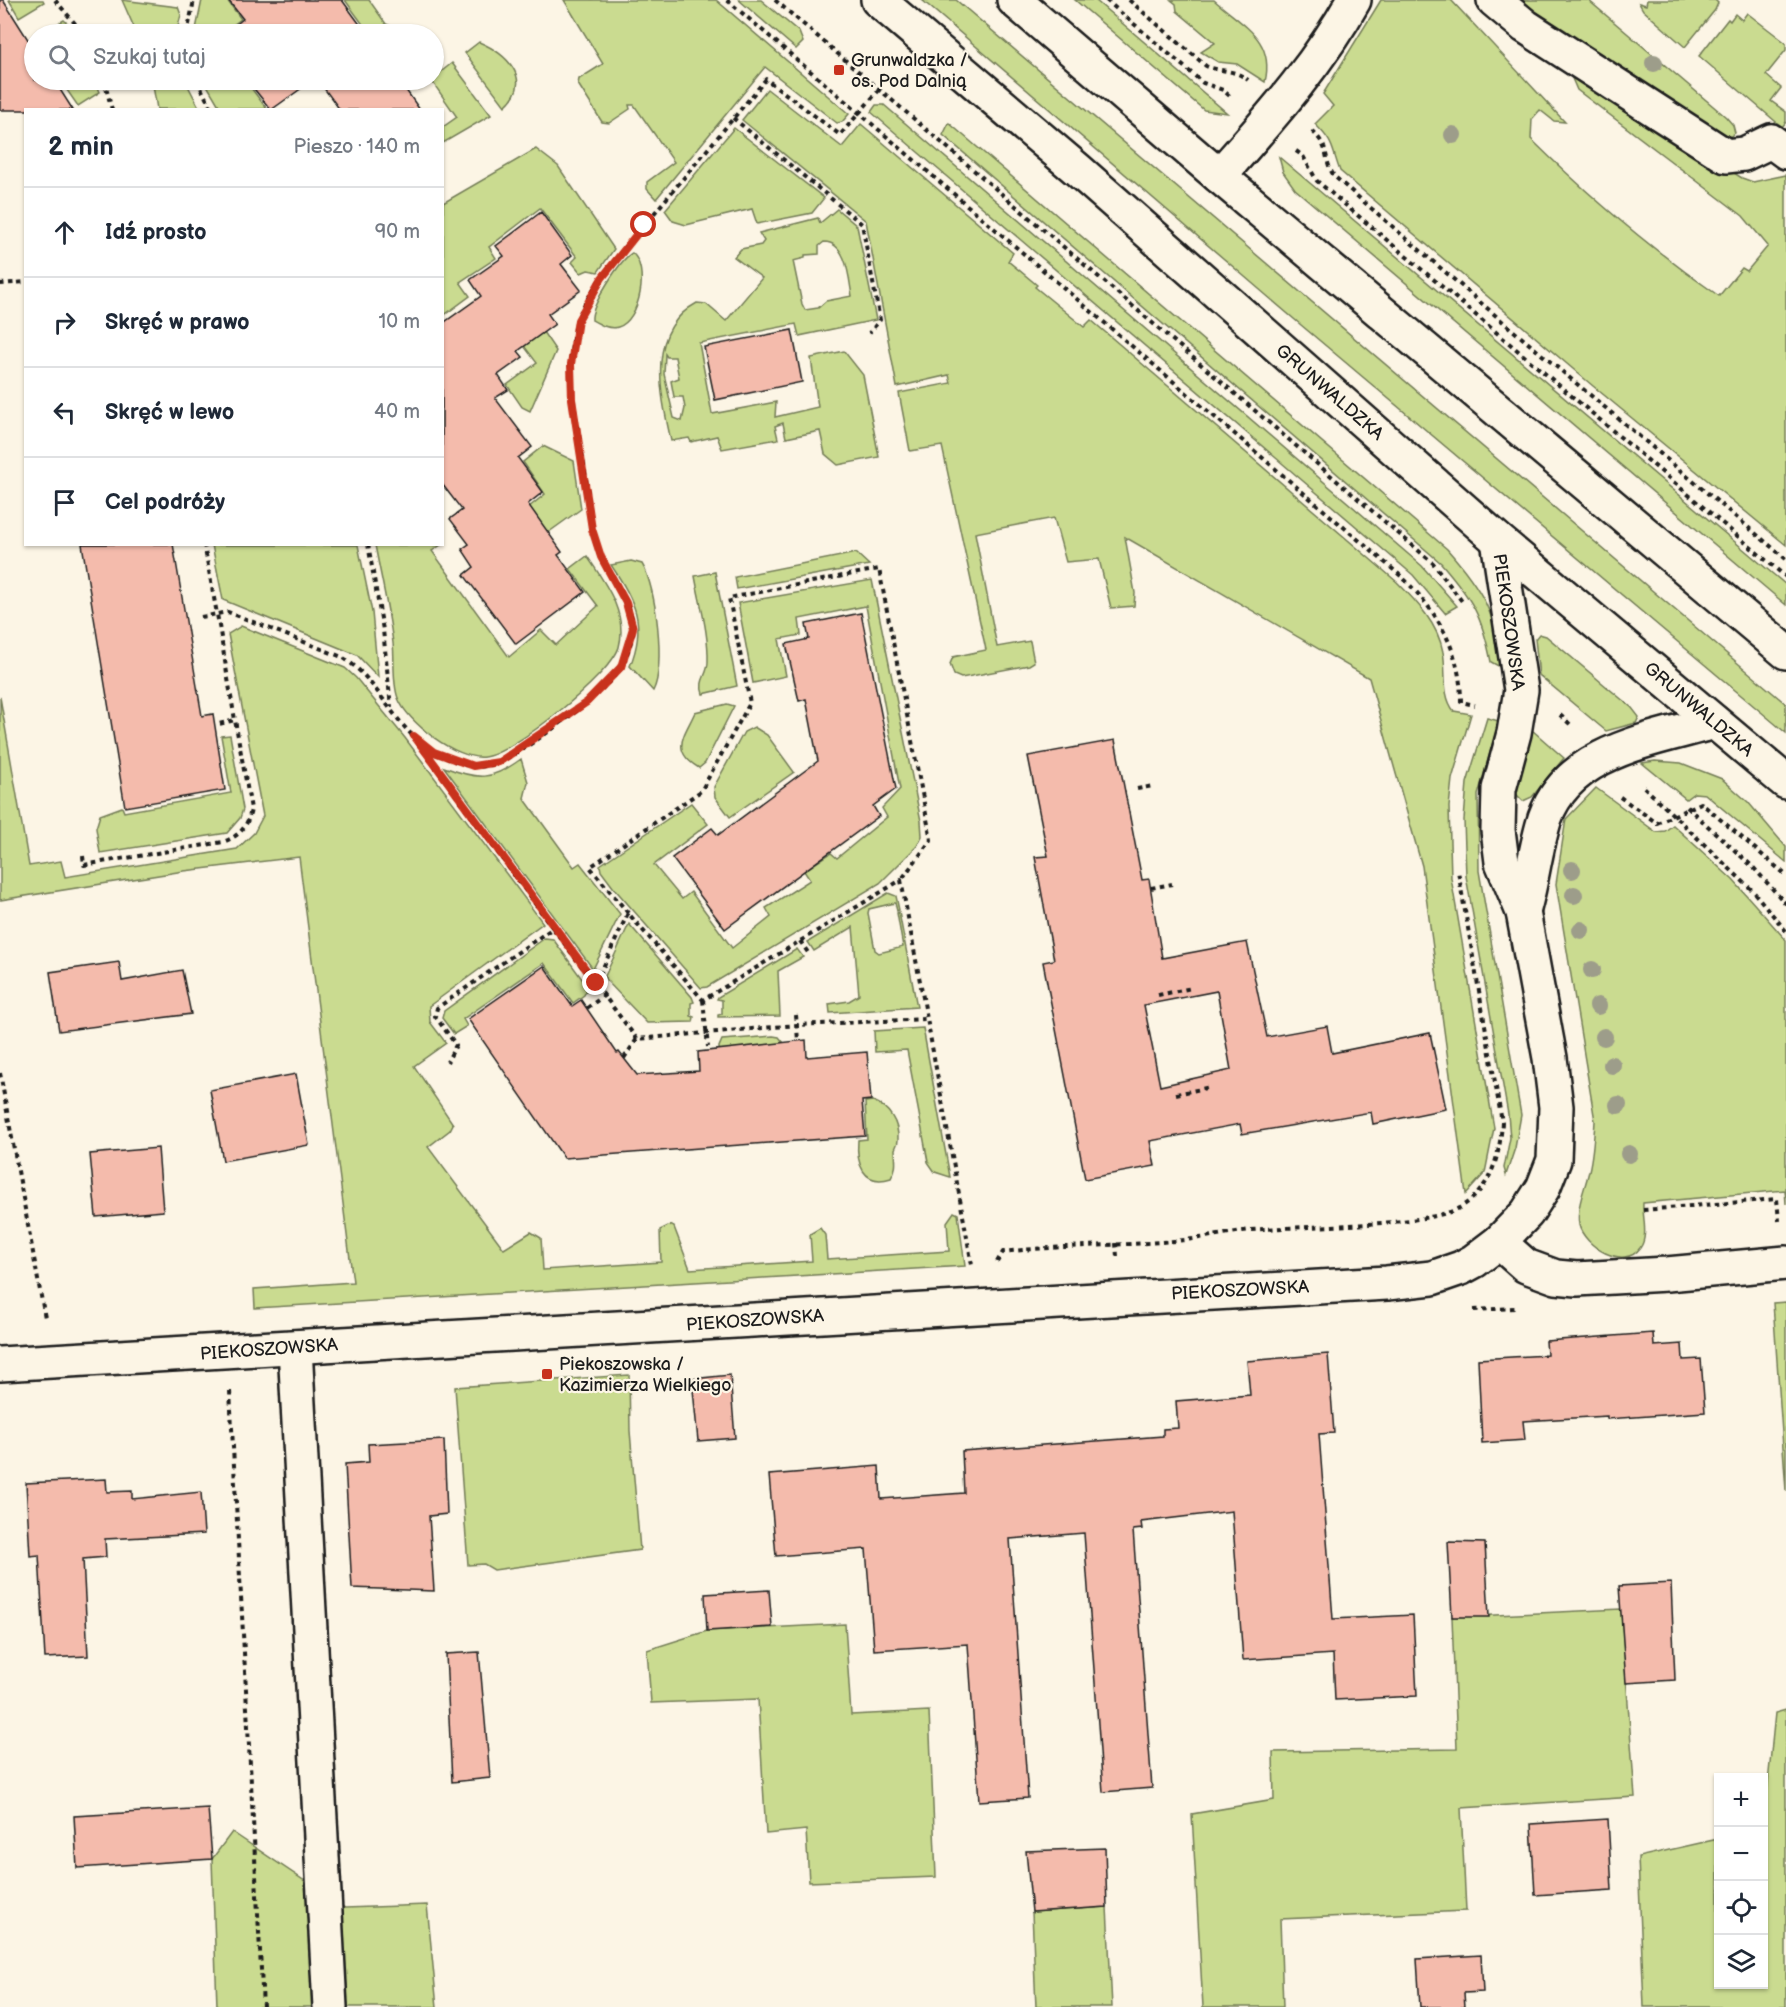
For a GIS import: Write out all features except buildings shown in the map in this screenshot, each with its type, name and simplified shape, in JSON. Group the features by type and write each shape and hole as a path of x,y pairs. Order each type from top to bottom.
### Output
{"street":[{"name":"GRUNWALDZKA","path":"878,0 1078,170 1498,540 1786,782"},
{"path":"1014,0 1219,176 1786,652"},
{"path":"1219,176 1272,115 1331,41 1354,0"},
{"path":"1494,0 1525,26 1726,156 1778,146"},
{"name":"PIEKOSZOWSKA","path":"0,1365 1387,1283 1446,1275 1474,1261 1499,1242 1537,1199 1548,1178 1556,1141 1556,1107 1550,1058 1523,912 1502,862 1498,830 1499,789 1514,733 1521,690 1498,540"},
{"name":"PIEKOSZOWSKA","path":"1523,912 1546,817 1559,792 1573,775 1606,754 1714,722"},
{"path":"1499,1242 1526,1266 1556,1277 1577,1279 1786,1263"},
{"path":"295,1347 330,2007"}],"path":[{"path":"55,0 75,24"},
{"path":"190,24 194,0"},
{"path":"728,0 1402,577 1430,607 1446,634 1459,671 1461,702 1482,706"},
{"path":"775,0 1178,347 1434,563 1467,609"},
{"path":"1106,0 1203,83 1223,90 1322,140 1327,149 1330,170 1335,177 1509,327 1786,559"},
{"path":"1129,0 1206,66 1217,71 1233,70 1243,75 1303,156 1317,181 1786,577"},
{"path":"414,736 434,752 473,766 499,762 587,702 621,667 633,628 626,603 601,557 592,529 572,399 571,364 578,320 602,278 622,252 766,79 840,135 880,89"},
{"path":"107,90 111,108"},
{"path":"202,90 211,108"},
{"path":"733,118 862,224 880,320 869,333"},
{"path":"0,284 24,282"},
{"path":"83,855 84,865 223,842 238,834 247,823 251,809 204,546"},
{"path":"368,546 383,630 392,708"},
{"path":"703,1000 901,880 931,840 879,570 729,598 750,703 701,791 590,867 703,1000 708,1047"},
{"path":"201,617 228,612 342,657 355,665 414,736 637,1038"},
{"path":"1554,710 1581,734"},
{"path":"219,724 235,720"},
{"path":"1639,782 1752,890 1786,931"},
{"path":"1137,789 1153,786"},
{"path":"1619,796 1652,822 1657,823 1687,807 1701,803 1786,875"},
{"path":"1687,807 1753,867 1786,904"},
{"path":"1116,1243 1184,1240 1236,1231 1409,1219 1458,1209 1478,1193 1494,1167 1500,1150 1502,1122 1458,866"},
{"path":"901,880 972,1258"},
{"path":"1151,888 1172,884"},
{"path":"596,983 628,913"},
{"path":"447,1062 456,1045 435,1016 437,1008 554,928"},
{"path":"800,941 809,954"},
{"path":"1158,994 1192,988"},
{"path":"587,1008 605,995"},
{"path":"796,1015 798,1041"},
{"path":"637,1038 797,1025 927,1019"},
{"path":"624,1058 637,1038"},
{"path":"0,1073 46,1328"},
{"path":"1176,1094 1211,1087"},
{"path":"1643,1210 1777,1199 1781,1227"},
{"path":"227,1352 263,2007"}],"green space":[{"path":"9,0 43,0 44,2 19,17"},
{"path":"122,0 178,7 181,15 179,24 133,24"},
{"path":"202,0 227,0 241,19 234,24 197,24"},
{"path":"345,0 369,0 386,24 363,24"},
{"path":"564,0 716,0 849,114 842,122 837,123 765,67 656,199 647,189 647,182 674,162 634,105 629,105 630,109 609,123 602,122 578,84 579,79 603,64"},
{"path":"739,0 761,0 799,32 803,42 796,49"},
{"path":"922,0 956,0 1786,704 1786,733 1301,325"},
{"path":"1075,0 1095,0 1227,113 1204,110"},
{"path":"1171,0 1214,0 1246,26 1261,44 1265,55 1267,67 1265,82 1237,64 1218,62 1201,52 1215,43 1177,11 1176,4"},
{"path":"1381,0 1451,0 1565,122 1554,121 1540,110 1532,119 1531,139 1622,222 1719,296 1742,268 1747,271 1768,246 1743,216 1577,90 1571,76 1574,74 1742,178 1753,182 1786,175 1786,545 1593,386 1340,171 1329,141 1315,124 1333,106 1323,94"},
{"path":"1511,0 1588,0 1726,117 1733,125 1735,133 1726,139"},
{"path":"1647,0 1715,0 1718,3 1715,10 1685,47 1643,10 1639,3 1646,5"},
{"path":"1747,13 1786,43 1786,50 1766,75 1781,88 1771,101 1786,112 1786,122 1782,127 1699,56 1728,19 1730,21 1735,14 1742,20"},
{"path":"479,42 507,60 517,77 514,96 505,106 465,53"},
{"path":"452,63 491,115 444,142 444,126 457,117 438,90 444,90 444,69"},
{"path":"767,89 842,147 861,124 1013,253 1008,261 1037,285 1035,287 1084,327 1091,320 1397,582 1432,623 1443,652 1447,698 1450,705 1454,711 1471,714 1452,779 1449,807 1451,878 1494,1128 1485,1173 1466,1194 1422,866 1369,678 1125,537 1135,593 1134,606 1111,608 1099,559 1066,562 1054,518 975,533 997,647 1030,641 1034,662 1029,665 961,678 954,675 950,664 953,657 986,650 942,446 910,451 899,393 951,383 949,375 897,387 866,221 742,120"},
{"path":"67,90 99,90 100,92 78,106"},
{"path":"154,90 190,90 199,108 157,108"},
{"path":"210,90 253,90 266,108 220,108"},
{"path":"876,105 884,105 1422,566 1457,606 1445,613 1413,575 871,112"},
{"path":"949,123 1447,549 1470,578 1486,604 1492,618 1504,669 1491,662 1484,632 1474,608 1461,587 1441,563 943,135"},
{"path":"734,128 824,198 812,213 757,224 752,209 686,225 673,221 665,210"},
{"path":"536,149 558,166 614,249 598,272 588,270 581,273 572,262 577,257 540,208 489,247 496,258 460,282 470,296 444,315 444,202"},
{"path":"1279,157 1786,585 1786,605 1295,189 1283,172"},
{"path":"837,209 857,226 876,320 799,336 796,324 699,343 712,414 776,402 775,417 818,407 811,358 844,351 863,375 879,457 838,465 825,454 820,431 786,438 783,423 775,426 778,439 722,449 717,436 691,442 689,438 671,441 661,385 663,347 670,330 681,315 697,303 706,304 726,321 762,278 734,257 741,249 761,245 764,241 759,233 818,218 820,223","holes":["824,242 838,248 842,255 848,271 852,296 826,301 818,308 805,310 793,261 805,258 805,255 819,254 819,246","665,354 667,357 675,357 679,378 671,381 674,397 683,397 685,408 682,421 674,418 664,374"]},
{"path":"632,253 640,270 640,293 637,305 626,323 615,328 604,326 592,320 596,305 614,274"},
{"path":"543,332 556,351 530,411 522,407 507,385 537,363 518,338"},
{"path":"543,446 574,461 581,509 542,537 523,512 545,494 523,462"},
{"path":"212,546 358,546 372,612 378,677 357,655 223,600"},
{"path":"375,546 440,546 432,551 509,657 541,630 556,645 598,606 570,569 587,556 618,610 621,634 619,647 612,660 580,694 559,712 497,753 484,757 473,756 447,746 434,738 403,708 395,685 394,650"},
{"path":"856,553 869,565 737,589 735,577"},
{"path":"631,561 642,564 655,608 659,664 653,691 630,666 638,638 636,613 611,565"},
{"path":"715,572 737,686 703,694 702,681 708,667 708,651 695,576"},
{"path":"872,580 921,821 922,836 917,846 880,883 707,987 701,988 613,887 601,871 600,865 691,803 708,824 654,865 682,899 691,892 732,948 771,917 766,908 810,880 804,871 831,853 837,858 887,817 882,808 900,789 866,606 799,619 801,635 779,639 786,676 753,683 738,603"},
{"path":"241,626 345,668 356,678 405,738 543,923 429,1006 430,1022 446,1043 414,1066 453,1124 450,1130 428,1147 504,1249 531,1232 541,1238 543,1270 661,1262 660,1230 670,1225 674,1227 690,1269 812,1261 810,1234 820,1228 825,1235 827,1259 949,1251 947,1222 954,1212 958,1214 965,1266 255,1308 254,1289 353,1282 299,857 184,871 0,900 0,697 29,866 61,861 65,877 237,849 254,833 263,816 228,634"},
{"path":"1539,634 1546,636 1632,708 1639,717 1636,723 1606,731 1539,675 1535,639"},
{"path":"727,704 734,706 705,763 699,768 684,755 682,742 684,735 695,712"},
{"path":"1487,718 1499,721 1478,795 1479,871 1521,1115 1515,1148 1506,1175 1504,1168 1510,1138 1508,1114 1466,876 1464,820 1467,783"},
{"path":"754,727 767,735 794,772 730,817 715,797 714,787 744,732"},
{"path":"1532,730 1564,758 1532,797 1523,801 1515,793"},
{"path":"230,735 243,809 240,818 227,833 100,853 96,828 100,815 122,807 124,812 231,793 221,736"},
{"path":"521,759 528,782 524,798 574,867 580,863 620,914 593,969 444,767 466,774 484,776 501,771"},
{"path":"1655,761 1681,763 1722,779 1748,802 1786,847 1786,862 1705,794 1694,793 1686,799 1642,763"},
{"path":"1596,788 1656,832 1665,831 1673,825 1733,880 1786,940 1786,1204 1785,1190 1643,1203 1645,1232 1643,1243 1633,1254 1624,1257 1605,1253 1596,1248 1582,1233 1579,1225 1581,1198 1590,1165 1595,1121 1556,884 1566,819"},
{"path":"888,893 896,896 899,910 897,911 895,903 869,909 868,913 875,950 879,953 903,947 897,913 899,912 917,1007 830,1013 829,1004 849,1001 859,995 853,927 814,951 808,942"},
{"path":"629,924 692,997 693,1022 647,1023 606,980 605,976"},
{"path":"545,938 553,939 588,987 584,995 573,1003 544,963 463,1019 467,1026 454,1034 442,1018 444,1011"},
{"path":"797,949 803,957 778,971 780,1016 718,1017 722,1014 722,1000 717,999 718,997"},
{"path":"923,1028 950,1177 935,1172 928,1162 907,1050 875,1052 874,1031"},
{"path":"779,1037 784,1043 720,1065 719,1047 722,1040"},
{"path":"873,1101 884,1107 892,1116 898,1134 895,1170 891,1178 881,1180 868,1176 863,1171 858,1157 858,1140 867,1139 865,1102"},
{"path":"1786,1302 1786,1491 1773,1303"},
{"path":"629,1375 630,1431 640,1550 494,1570 484,1564 468,1565 455,1387"},
{"path":"1621,1609 1635,1797 1461,1808 1466,1911 1280,1919 1283,2007 1203,2007 1192,1814 1274,1800 1273,1752 1457,1749 1452,1617"},
{"path":"845,1624 851,1715 929,1711 936,1877 809,1882 806,1830 766,1834 758,1699 651,1703 647,1650 707,1631"},
{"path":"1786,1710 1786,2007 1644,2007 1638,1857 1714,1840 1714,1989 1768,1989 1768,1783 1775,1713"},
{"path":"232,1832 345,1908 427,1905 437,2007 199,2007 217,2006 212,1859"},
{"path":"1107,1907 1112,2007 1036,2007 1032,1912"}],"place":[{"name":"Grunwaldzka / os. Pod Dalnią","path":"839,70"},
{"name":"Piekoszowska / Kazimierza Wielkiego","path":"547,1374"}],"route":[{"path":"596,983 414,736 434,752 453,760 473,766 485,766 499,762 516,753 587,702 621,667 633,628 626,603 601,557 592,529 572,399 571,364 578,320 602,278 644,225"}]}
